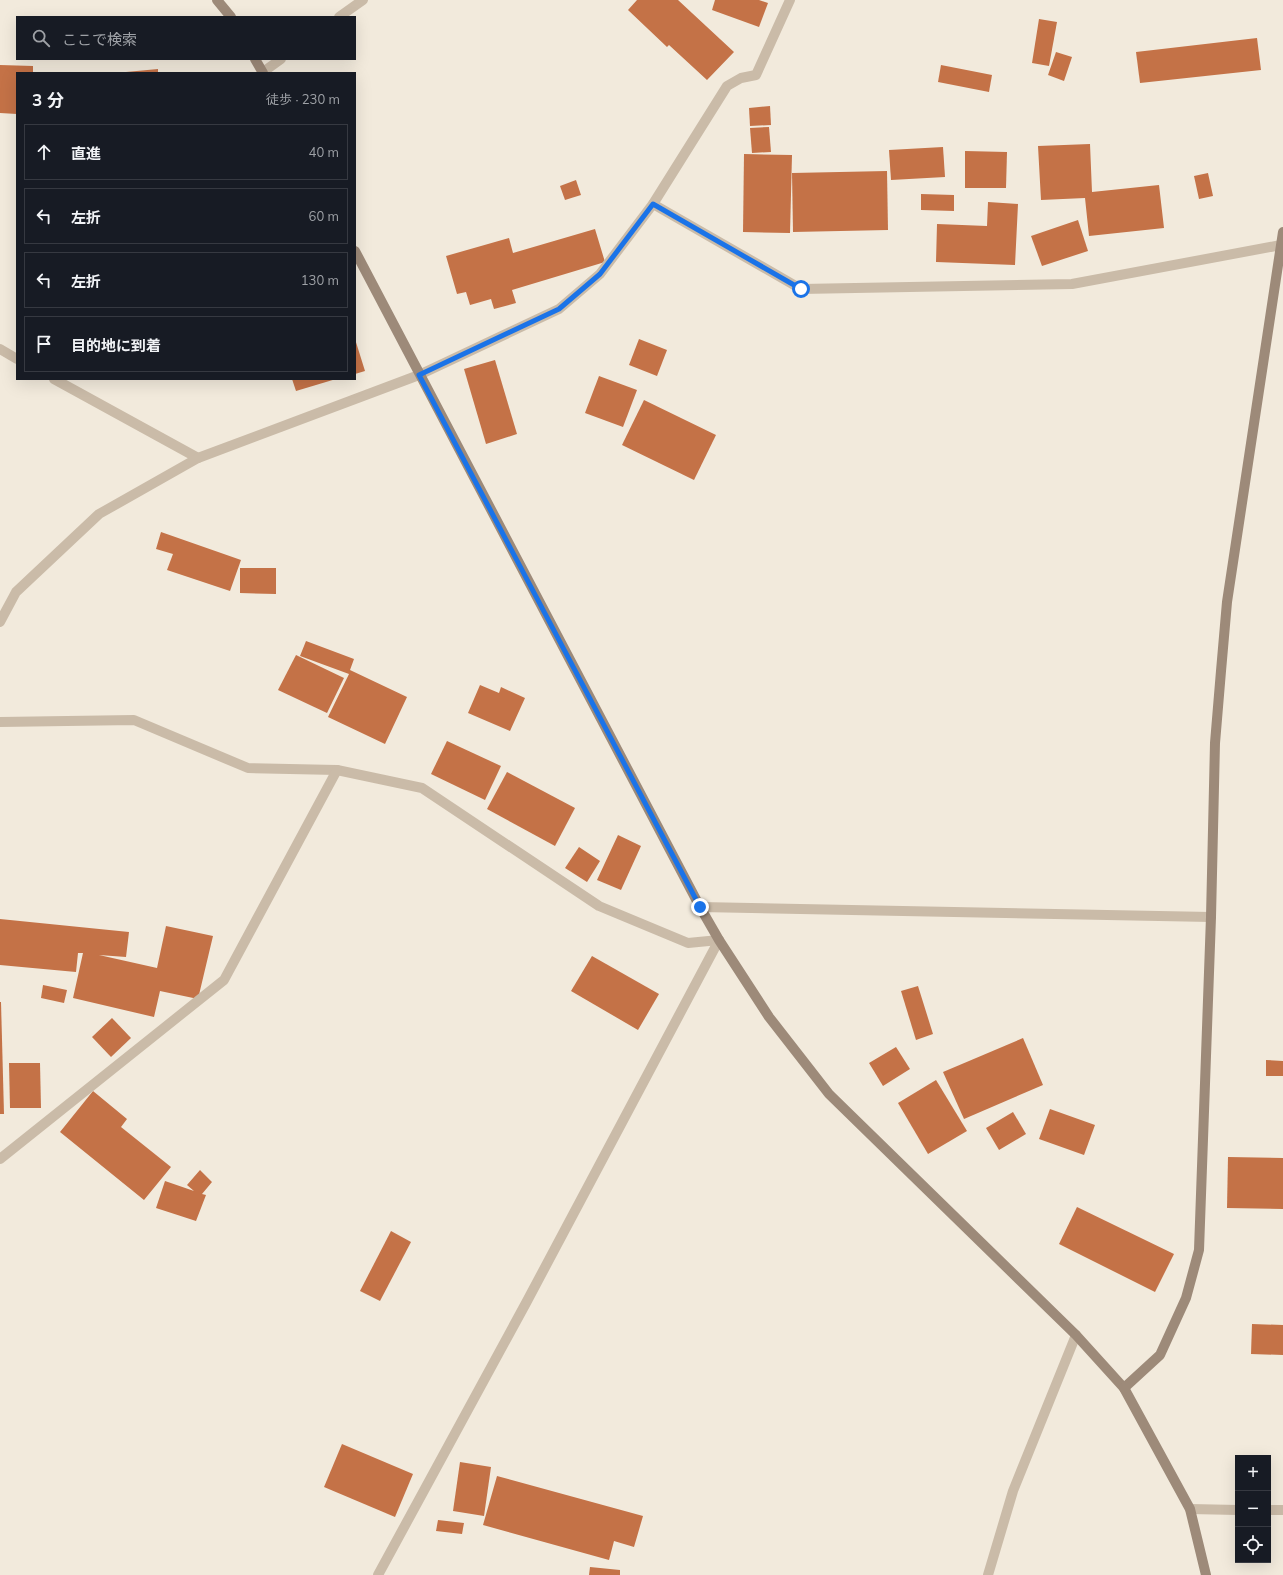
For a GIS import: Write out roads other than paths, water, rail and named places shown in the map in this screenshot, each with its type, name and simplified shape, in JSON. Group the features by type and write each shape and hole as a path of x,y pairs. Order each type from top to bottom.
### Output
{"street":[{"path":"217,0 229,16"},
{"path":"340,16 363,0"},
{"path":"0,622 16,592 99,514 198,458 419,375 559,309 600,274 653,204 727,86 741,78 756,76 790,0"},
{"path":"256,60 263,72 280,60"},
{"path":"653,204 801,289 1072,284 1281,246"},
{"path":"1124,1388 1160,1355 1186,1298 1199,1250 1211,917 1215,743 1227,602 1283,232"},
{"path":"356,252 419,375 700,907 769,1017 829,1094 1076,1335 1124,1388 1190,1509 1206,1575"},
{"path":"0,349 16,358"},
{"path":"56,380 198,458"},
{"path":"0,722 134,720 248,768 337,770 422,788 598,906 688,943 720,940"},
{"path":"0,1160 224,980 337,770"},
{"path":"700,907 1211,917"},
{"path":"378,1575 720,940"},
{"path":"988,1575 1013,1491 1076,1335"},
{"path":"1190,1509 1235,1510"},
{"path":"1271,1510 1283,1510"}]}
